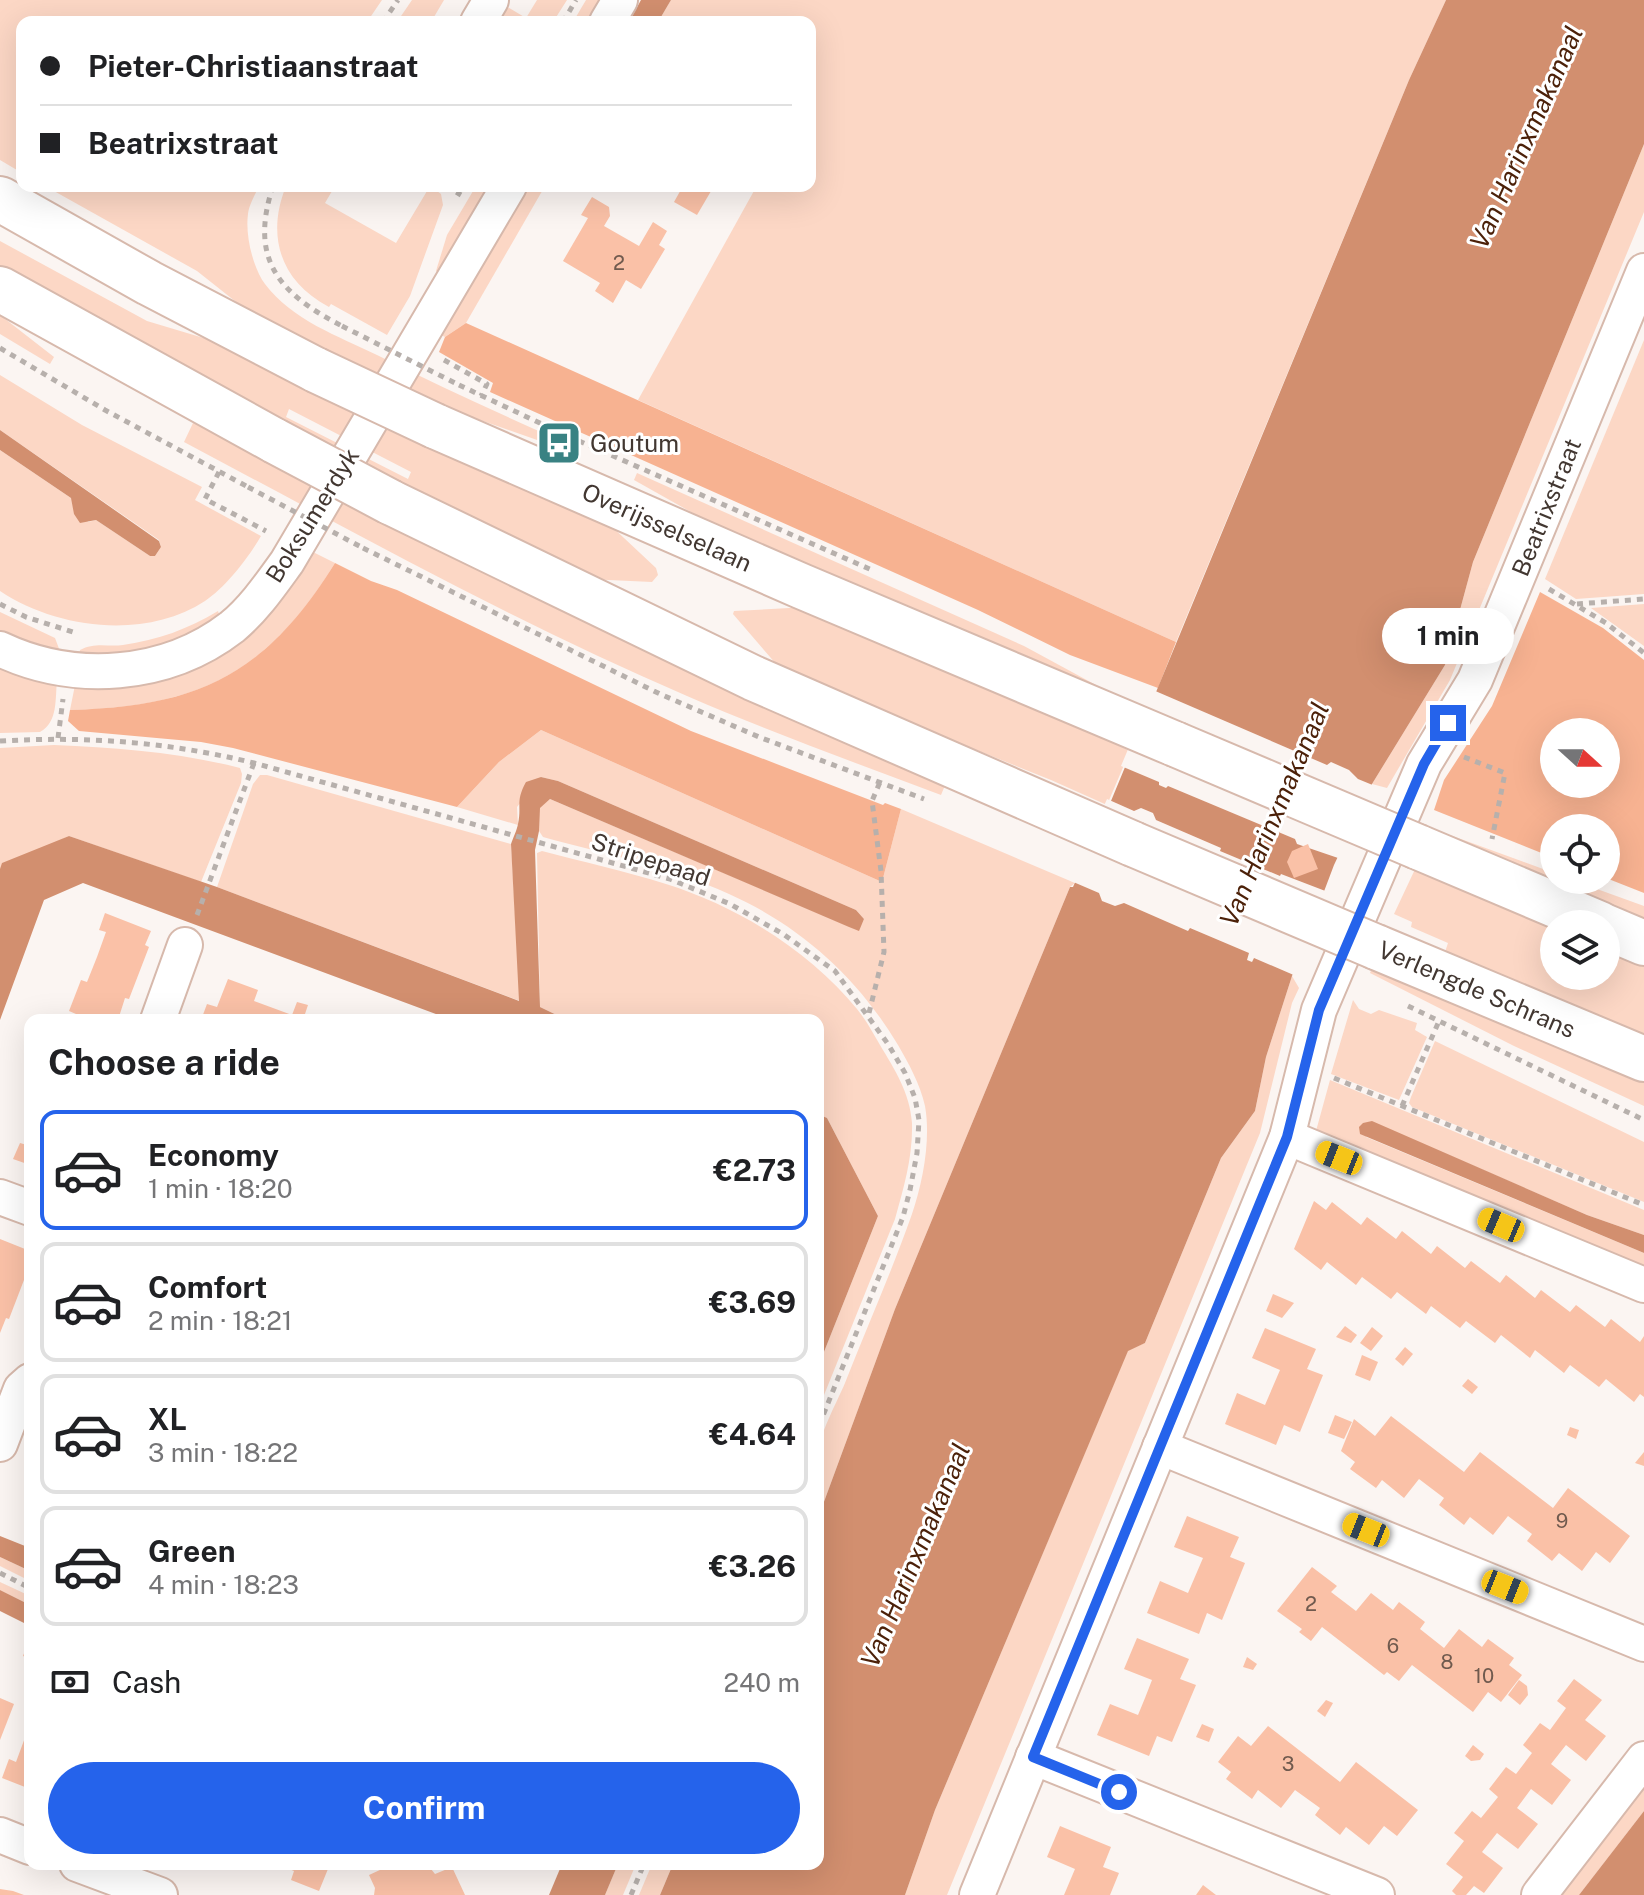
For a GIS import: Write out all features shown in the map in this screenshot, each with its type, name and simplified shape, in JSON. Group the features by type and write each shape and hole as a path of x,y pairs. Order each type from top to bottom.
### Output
{"main road":[{"name":"Overijsselselaan","path":"0,199 149,283 316,370 435,426 1102,714 1567,910"},
{"path":"0,289 390,502 753,678 952,789"},
{"name":"Verlengde Schrans","path":"952,789 1133,844 1644,1059"},
{"path":"1620,933 1644,943"}],"street":[{"name":"Boksumerdyk","path":"0,649 23,660 67,670 94,673 130,671 204,645 232,626 253,606 287,562 505,192"},
{"name":"Beatrixstraat","path":"977,1895 1287,1137 1319,1010 1424,764 1475,680 1644,271"},
{"path":"160,1014 190,933"},
{"path":"1287,1137 1644,1285"},
{"path":"0,1197 24,1206"},
{"path":"0,1444 24,1386"},
{"path":"1160,1447 1644,1644"},
{"path":"1033,1757 1377,1895"},
{"path":"1539,1895 1644,1759"},
{"path":"0,1835 24,1845"},
{"path":"93,1870 160,1895"}],"path":[{"name":"Overijsselselaan","path":"271,192 264,213 263,240 275,276 312,310 481,396 888,578"},
{"path":"456,192 461,195"},
{"path":"0,348 105,410 363,548 672,700 759,737 880,782 952,789"},
{"path":"437,356 487,384 481,396"},
{"path":"219,472 205,499 265,530"},
{"path":"1519,572 1606,623 1644,653"},
{"path":"1575,604 1644,599"},
{"path":"0,604 26,617 74,632"},
{"name":"Stripepaad","path":"0,741 58,738 120,740 201,750 254,763 670,879 730,904 783,934 835,971 868,1014 905,1073 915,1098 919,1120 917,1153 903,1217 824,1413"},
{"path":"190,933 254,763"},
{"path":"1492,844 1505,773"},
{"path":"868,1014 884,952 881,871 872,801 880,782"},
{"name":"Verlengde Schrans","path":"1400,1002 1644,1120"},
{"path":"1402,1106 1439,1021"},
{"path":"1305,1066 1644,1205"},
{"path":"0,1573 24,1585"},
{"path":"631,1895 641,1870"}],"shaded area":[{"path":"0,0 382,0 371,16 16,16 16,169 0,160"},
{"path":"412,0 444,0 435,16 401,16"},
{"path":"537,0 567,0 557,16 527,16"},
{"path":"586,0 606,0 597,16 577,16"},
{"path":"671,0 1446,0 1409,80 1176,642 638,400 753,192 816,192 816,16 662,16"},
{"path":"506,6 523,16 503,16"},
{"path":"1644,144 1644,212 1450,680 1387,788 1372,784 1445,665 1473,562"},
{"path":"56,192 256,192 248,214 251,251 265,284 288,308 332,334 559,440 557,447 417,398 250,313 197,271"},
{"path":"284,192 331,192 325,203 396,243 426,192 441,194 443,205 410,296 387,335 331,304 329,307 299,284 282,256 277,222"},
{"path":"472,192 491,192 441,275 436,271 447,235"},
{"path":"519,192 542,192 466,323 445,337 437,333"},
{"path":"0,241 147,321 237,348 608,523 656,568 658,575 652,582 587,579 454,515 0,269","holes":["289,409 411,472 408,479 286,417"]},
{"path":"0,315 54,357 50,364 0,334"},
{"path":"466,323 1176,642 1158,688 1070,655 978,610 490,392 493,383 439,352 445,337"},
{"path":"1644,340 1644,594 1576,599 1545,579"},
{"path":"0,375 82,425 202,487 195,500 261,536 221,588 205,601 181,613 129,625 74,621 23,604 0,591 0,450 71,498 88,522 96,520 150,556 155,556 161,547 159,540 0,430"},
{"path":"193,423 224,432 805,726 946,783 941,795 718,709 496,606 184,442"},
{"path":"637,473 1024,646 1107,691 1106,695 746,543 634,480"},
{"path":"309,550 335,563 283,632 255,658 225,677 192,691 156,701 70,710 75,685 131,686 157,678"},
{"path":"335,563 691,731 883,805 901,809 882,882 541,730 499,762 457,807 233,748 201,742 79,731 68,721 70,710 156,701 225,677 255,658 283,632"},
{"path":"1540,592 1603,628 1644,660 1644,893 1620,884 1620,814 1540,814 1540,852 1434,810 1444,780 1492,706"},
{"path":"1644,604 1644,646 1591,608"},
{"path":"808,607 1130,751 1107,805 783,672 733,614 734,611"},
{"path":"218,611 220,617 188,636 131,655 79,655 80,650 91,646 123,645 161,637"},
{"path":"0,612 55,638 61,654 0,633"},
{"path":"0,664 57,681 53,716 40,732 0,733"},
{"path":"541,730 882,882 901,809 1075,883 1070,887 895,1309 824,1502 824,1432 896,1257 920,1188 927,1119 917,1082 898,1045 865,998 826,956 804,938 755,907 707,884 543,837 539,831 539,808 550,799 858,930 864,919 856,910 558,781 541,777 517,807 518,825 457,807 499,762"},
{"path":"54,745 171,754 240,768 241,783 201,882 69,836 0,869 0,748"},
{"path":"260,775 511,844 520,1001 217,887 253,784"},
{"path":"1428,827 1540,868 1540,879 1426,832"},
{"path":"542,851 693,893 770,933 817,968 857,1009 901,1082 912,1123 905,1183 895,1219 824,1395 824,1352 878,1216 824,1117 824,1014 555,1014 540,1007 537,853"},
{"path":"1417,865 1540,918 1540,990 1620,990 1620,952 1644,962 1644,1035 1445,952 1448,943 1411,927 1412,922 1394,914"},
{"path":"1576,894 1611,894 1644,906 1644,922"},
{"path":"1373,966 1644,1080 1644,1106 1514,1046 1370,973"},
{"path":"1292,976 1299,988 1292,1003 1260,1133 947,1895 905,1895 935,1810 1128,1350 1145,1343 1221,1158 1255,1111 1266,1057"},
{"path":"1353,1000 1359,1009 1371,1014 1379,1010 1417,1023 1415,1030 1427,1037 1399,1100 1331,1074"},
{"path":"1435,1041 1644,1142 1644,1202 1412,1107 1409,1103 1411,1097"},
{"path":"1330,1080 1644,1210 1644,1235 1587,1215 1372,1122 1366,1137 1644,1253 1644,1272 1316,1131"},
{"path":"0,1557 24,1568 24,1578 0,1566"},
{"path":"0,1582 24,1593 24,1602 0,1590"},
{"path":"1644,1781 1644,1811 1579,1895 1555,1895"},
{"path":"615,1870 633,1870 623,1895 605,1895"},
{"path":"649,1870 670,1870 660,1895 639,1895"}],"water":[{"path":"641,0 671,0 662,16 632,16"},
{"name":"Van Harinxmakanaal","path":"1446,0 1644,0 1644,144 1473,562 1445,665 1372,784 1334,865 1292,976 1266,1057 1255,1111 1221,1158 1145,1343 1128,1351 935,1810 905,1895 660,1895 670,1870 824,1870 824,1502 895,1309 1070,887 1073,887 1111,801 1409,80"},
{"path":"0,430 159,541 161,547 155,556 150,556 96,520 80,523 74,514 71,498 0,450"},
{"path":"541,777 558,781 856,910 864,919 859,931 550,799 540,808 535,850 540,1007 555,1014 436,1014 83,883 44,900 0,1020 2,863 69,836 217,887 519,1001 511,844 526,782"},
{"path":"824,1117 878,1216 824,1352"},
{"path":"1372,1121 1587,1215 1644,1235 1644,1253 1360,1134 1359,1127"},
{"path":"0,1536 24,1546 24,1568 0,1557"},
{"path":"0,1590 24,1602 24,1623 0,1611"},
{"path":"1644,1811 1644,1895 1579,1895"},
{"path":"559,1870 615,1870 605,1895 549,1895"}],"pier":[{"path":"1153,690 1327,765 1331,762 1375,786 1341,859 1297,844 1295,839 1168,786 1166,788 1121,766"},
{"path":"1107,799 1134,811 1141,808 1153,813 1156,820 1221,848 1220,851 1328,892 1296,976 1254,958 1252,962 1247,960 1249,953 1190,928 1188,931 1124,903 1115,906 1102,901 1099,893 1071,881"}],"building":[{"path":"680,192 710,192 697,215 674,202"},
{"path":"592,197 609,207 610,216 604,226 639,246 653,222 667,231 659,245 665,249 641,289 626,280 613,303 595,291 600,283 563,261 588,218 581,215"},
{"path":"1308,844 1318,869 1294,878 1287,862 1292,851"},
{"path":"105,913 151,931 145,945 149,947 120,1014 76,1014 69,1011 81,980 87,982 97,957 106,932 99,930"},
{"path":"228,979 258,990 254,1001 289,1014 203,1014 207,1004 217,1007"},
{"path":"297,1002 308,1005 305,1014 292,1014"},
{"path":"20,1143 24,1144 24,1163 13,1159"},
{"path":"1314,1201 1326,1210 1332,1202 1361,1225 1367,1217 1396,1239 1402,1231 1431,1254 1437,1246 1465,1268 1471,1261 1500,1283 1506,1275 1535,1298 1541,1290 1570,1312 1576,1305 1605,1327 1611,1319 1640,1342 1644,1336 1644,1397 1640,1394 1634,1402 1606,1379 1599,1387 1570,1365 1564,1373 1535,1350 1530,1358 1501,1335 1495,1343 1466,1321 1460,1328 1431,1306 1426,1314 1397,1292 1391,1299 1362,1277 1356,1285 1327,1262 1321,1270 1294,1249"},
{"path":"0,1239 24,1249 24,1280 9,1319 6,1318 0,1333"},
{"path":"1273,1294 1294,1303 1282,1318 1266,1311"},
{"path":"1345,1326 1357,1335 1351,1343 1336,1337"},
{"path":"1372,1327 1383,1336 1371,1351 1360,1343"},
{"path":"1265,1328 1316,1349 1307,1369 1323,1375 1300,1432 1284,1425 1276,1445 1225,1424 1237,1393 1265,1405 1280,1370 1252,1358"},
{"path":"1405,1347 1413,1354 1403,1366 1395,1359"},
{"path":"1362,1355 1378,1362 1370,1381 1355,1375"},
{"path":"1468,1379 1478,1387 1472,1394 1462,1386"},
{"path":"1335,1415 1352,1422 1344,1439 1328,1433"},
{"path":"1391,1416 1464,1472 1480,1452 1553,1508 1568,1488 1630,1536 1610,1563 1596,1552 1582,1571 1559,1553 1552,1561 1527,1541 1532,1534 1508,1516 1493,1535 1470,1517 1464,1525 1439,1505 1444,1498 1419,1479 1404,1498 1382,1480 1376,1488 1350,1469 1355,1462 1341,1451 1354,1419 1375,1436"},
{"path":"1570,1427 1579,1430 1576,1439 1567,1435"},
{"path":"1644,1452 1644,1466 1635,1463"},
{"path":"1187,1516 1239,1537 1230,1557 1245,1563 1222,1620 1207,1613 1199,1634 1147,1613 1160,1581 1188,1593 1203,1558 1174,1547"},
{"path":"1312,1567 1337,1586 1331,1592 1356,1611 1371,1593 1393,1610 1399,1602 1425,1622 1420,1629 1444,1648 1459,1629 1482,1647 1488,1639 1514,1658 1509,1665 1522,1675 1501,1702 1488,1692 1473,1712 1412,1665 1399,1681 1387,1672 1384,1675 1322,1627 1311,1641 1299,1632 1302,1629 1277,1611"},
{"path":"1137,1638 1189,1659 1180,1679 1196,1685 1172,1742 1157,1736 1149,1756 1097,1735 1110,1704 1138,1715 1152,1680 1124,1669"},
{"path":"1247,1657 1257,1664 1253,1670 1243,1667"},
{"path":"1574,1679 1602,1700 1585,1720 1606,1736 1586,1761 1566,1745 1551,1764 1571,1780 1552,1805 1531,1789 1517,1808 1538,1824 1518,1849 1497,1833 1482,1852 1503,1868 1484,1893 1474,1886 1466,1895 1456,1895 1452,1891 1463,1877 1446,1864 1464,1841 1454,1833 1472,1811 1481,1818 1498,1797 1489,1789 1506,1767 1516,1774 1532,1753 1523,1745 1540,1723 1550,1730 1566,1708 1557,1701"},
{"path":"1519,1680 1527,1686 1528,1695 1520,1705 1508,1695"},
{"path":"0,1698 14,1704 0,1740"},
{"path":"1326,1700 1333,1703 1325,1717 1317,1711"},
{"path":"1202,1724 1214,1729 1209,1742 1196,1737"},
{"path":"1268,1726 1340,1782 1356,1762 1418,1810 1397,1836 1384,1826 1369,1845 1346,1827 1340,1835 1315,1815 1320,1808 1295,1790 1281,1808 1258,1790 1252,1799 1226,1779 1231,1772 1218,1762 1238,1736 1251,1746"},
{"path":"24,1740 24,1787 2,1778 9,1759 16,1762"},
{"path":"1473,1745 1484,1754 1480,1760 1471,1761 1465,1756"},
{"path":"1060,1826 1111,1847 1103,1867 1119,1873 1110,1895 1064,1895 1075,1869 1047,1857"},
{"path":"292,1870 328,1870 319,1891 291,1880 294,1871"},
{"path":"380,1870 432,1870 435,1874 453,1870 465,1895 374,1895 375,1888 369,1875"},
{"path":"1203,1885 1216,1895 1196,1895"},
{"path":"0,1889 13,1891 24,1895 0,1895"}],"place":[{"name":"Goutum","path":"559,443"}],"route":[{"path":"1119,1792 1033,1757 1287,1137 1319,1010 1424,764 1448,723"}]}
